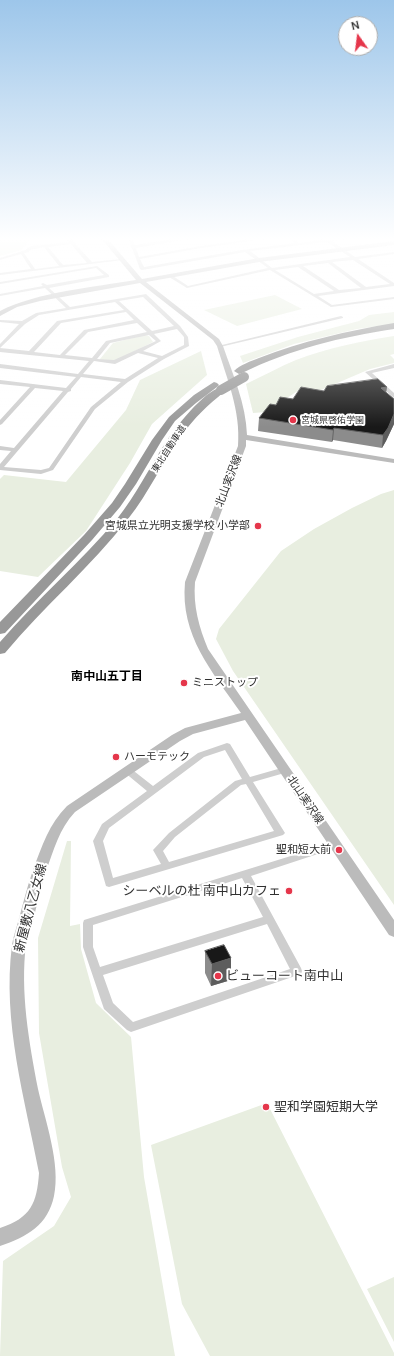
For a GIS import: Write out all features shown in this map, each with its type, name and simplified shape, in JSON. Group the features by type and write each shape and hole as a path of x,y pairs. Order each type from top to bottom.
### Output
{"highway":[{"name":"東北自動車道","path":"0,630 77,550 117,504 153,447 173,419 196,397 242,374 263,359 301,346 344,335 394,326"},
{"name":"東北自動車道","path":"242,374 311,349 360,337 394,331"},
{"name":"東北自動車道","path":"0,650 24,621 111,533 145,488 175,435 220,386"}],"street":[{"path":"0,314 26,302 35,300"},
{"path":"61,300 69,308"},
{"path":"0,347 23,323 38,314 114,300"},
{"path":"0,350 114,362 158,342 151,332 116,300"},
{"path":"0,468 36,472 51,469 93,408 126,381 162,358 187,346 186,337 178,327 150,300"},
{"name":"北山実沢線","path":"166,300 210,333 220,346 240,410 244,437 239,455 190,582 188,599 194,629 202,649 394,931"},
{"path":"321,300 331,306 376,300"},
{"path":"29,354 59,322 127,310"},
{"path":"220,346 341,317"},
{"path":"0,321 23,323"},
{"path":"61,357 86,331 138,321"},
{"path":"0,468 108,342 178,327"},
{"path":"138,351 162,358"},
{"path":"0,366 81,374 126,381"},
{"path":"394,366 368,372 394,396"},
{"path":"0,382 68,390"},
{"path":"0,423 34,386"},
{"path":"244,437 394,461"},
{"path":"0,448 16,450"},
{"name":"新屋敷八乙女線","path":"0,1237 14,1233 29,1225 40,1213 48,1190 48,1173 19,1027 17,968 19,944 33,892 52,836 64,816 84,800 160,748 189,731 248,715"},
{"path":"227,746 248,780 280,833 109,882 98,841 105,826 152,790 201,755 227,746"},
{"path":"127,770 152,790"},
{"path":"167,866 158,850 172,835 238,783 285,770"},
{"path":"245,874 298,971 131,1027 108,1006 88,947 88,923 336,845"},
{"path":"96,973 269,919"}],"shaded area":[{"path":"250,300 285,300 302,309 237,326 204,310"},
{"path":"394,312 394,324 357,329 294,344 243,363 240,356 298,337 359,321 369,315"},
{"path":"144,335 149,336 153,342 117,360 100,359 113,343"},
{"path":"394,336 394,354 390,355 394,359 394,363 370,369 314,393 299,390 266,412 253,413 246,384 296,360 320,352 344,345"},
{"path":"201,351 207,375 152,424 130,463 86,531 38,577 0,571 0,479 4,475 66,482 126,410 140,380"},
{"path":"394,490 394,905 233,671 216,639 219,629 281,551 314,529 352,508 381,494"},
{"path":"67,841 71,841 70,926 80,924 81,949 96,1003 131,1037 144,1177 175,1356 0,1356 3,1261 54,1226 71,1197 62,1167 39,1033 38,938"},
{"path":"267,1103 394,1353 394,1356 210,1356 182,1304 151,1145"},
{"path":"394,1277 394,1342 367,1289"}],"building":[{"path":"378,379 387,387 381,388 394,399 394,414 383,435 334,428 333,430 259,418 270,404 276,405 280,397 293,399 301,387 324,391 327,386"},
{"path":"224,945 231,958 212,964 205,951"}],"place":[{"name":"宮城県啓佑学園","path":"293,420"},
{"name":"宮城県立光明支援学校 小学部","path":"258,526"},
{"name":"ミニストップ","path":"184,683"},
{"name":"ハーモテック","path":"116,757"},
{"name":"聖和短大前","path":"339,850"},
{"name":"シーベルの杜 南中山カフェ","path":"289,891"},
{"name":"ビューコート南中山","path":"218,976"},
{"name":"聖和学園短期大学","path":"266,1107"}],"district":[{"name":"南中山五丁目","path":"107,677"}]}
